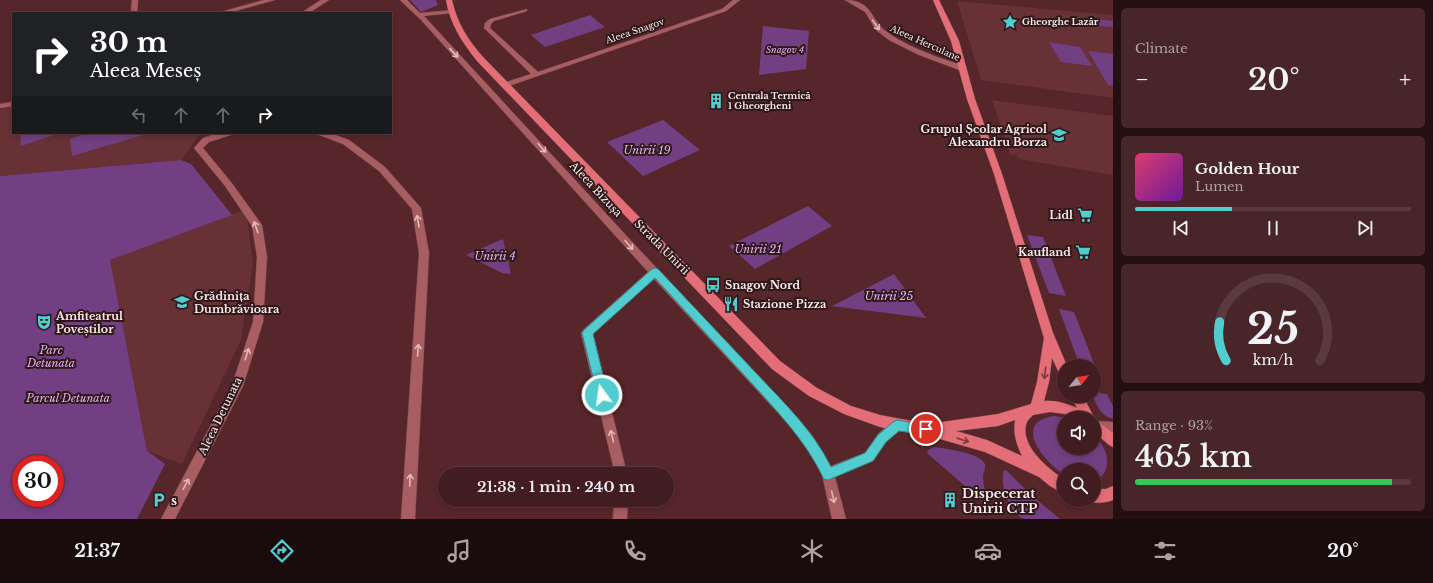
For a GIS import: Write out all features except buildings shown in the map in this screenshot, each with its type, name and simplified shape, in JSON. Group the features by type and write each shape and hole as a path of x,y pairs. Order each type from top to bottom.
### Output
{"main road":[{"name":"Strada Unirii","path":"450,0 454,22 467,44 776,365 813,392 833,404 864,416 897,425 926,429 987,446 1041,471 1057,482"},
{"path":"936,0 955,41 962,69 998,174 1049,336 1059,359"},
{"path":"1032,409 1042,392 1049,336"},
{"name":"Strada Unirii","path":"926,429 998,420 1032,409 1050,406 1071,411"},
{"name":"Strada Unirii","path":"1032,409 1021,421 1020,436 1028,454 1041,471"},
{"path":"1101,430 1113,441"},
{"path":"1101,496 1106,496 1113,493"}],"street":[{"path":"134,12 135,0"},
{"path":"224,12 272,0"},
{"path":"306,12 326,0"},
{"name":"Aleea Bizușa","path":"403,0 428,24 783,410 808,439 828,474"},
{"name":"Aleea Snagov","path":"506,85 724,10 737,0"},
{"name":"Aleea Herculane","path":"848,0 863,8 882,33 897,42 962,69"},
{"path":"525,10 492,20 488,23 487,28 537,75"},
{"path":"419,15 451,11"},
{"path":"0,106 12,104"},
{"name":"Aleea Detunata","path":"168,519 237,386 258,322 262,257 257,225 228,184 198,148 206,140 225,134"},
{"path":"325,134 346,142 382,169 416,208 424,253 408,519"},
{"path":"619,467 587,333 655,272"},
{"path":"839,519 828,474 869,457 882,438 897,425"},
{"path":"1101,426 1113,428"},
{"path":"620,519 621,507"}],"shaded area":[{"path":"957,1 1113,15 1113,98 981,80"},
{"name":"Grupul Școlar Agricol Alexandru Borza","path":"992,100 1113,116 1113,175 1019,159 1017,155 1010,154"},
{"path":"12,106 12,134 200,134 181,160 0,176 0,109"},
{"name":"Grădinița Dumbrăvioara","path":"246,209 253,263 241,340 182,464 147,451 110,260"}],"green space":[{"path":"410,0 436,0 438,5 421,12"},
{"path":"590,15 605,27 545,47 531,35"},
{"path":"1087,18 1113,21 1113,27 1091,25"},
{"name":"Snagov 4","path":"763,26 809,31 806,69 759,75"},
{"path":"1049,42 1080,47 1092,66 1061,62"},
{"path":"1088,51 1113,54 1113,86 1108,85"},
{"name":"Unirii 19","path":"663,120 700,150 643,176 607,142"},
{"path":"20,134 54,134 54,135 21,146"},
{"path":"86,134 143,135 72,156 70,139"},
{"name":"Parcul Detunata","path":"181,160 191,164 232,215 110,260 147,451 165,464 137,519 0,519 0,176"},
{"name":"Unirii 21","path":"808,206 832,226 755,269 729,246"},
{"path":"1027,235 1043,237 1066,296 1049,293"},
{"name":"Unirii 4","path":"503,239 511,274 502,273 466,255"},
{"name":"Unirii 25","path":"894,274 926,318 832,306"},
{"path":"1059,309 1074,312 1092,359 1077,359"},
{"path":"1101,393 1107,394 1113,406 1113,419 1105,416 1096,404 1101,403"},
{"path":"1054,416 1057,417 1057,455 1101,455 1101,444 1106,454 1107,467 1101,477 1101,463 1057,463 1057,469 1048,461 1035,443 1033,434 1035,426 1041,420"},
{"path":"933,447 969,454 982,460 985,464 983,480 988,498 987,501 980,499 928,454 927,451"},
{"path":"1004,470 1007,471 1031,495 1060,519 1025,519 1020,517 1010,506 1004,490"}],"place":[{"name":"Gheorghe Lazăr","path":"1010,22"},
{"name":"Centrala Termică 1 Gheorgheni","path":"716,101"},
{"name":"Grupul Școlar Agricol Alexandru Borza","path":"1059,135"},
{"name":"Lidl","path":"1085,215"},
{"name":"Kaufland","path":"1083,252"},
{"name":"Snagov Nord","path":"713,285"},
{"name":"Grădinița Dumbrăvioara","path":"182,302"},
{"name":"Stazione Pizza","path":"731,304"},
{"name":"Amfiteatrul Poveștilor","path":"44,322"},
{"name":"s","path":"159,500"},
{"name":"Dispecerat Unirii CTP","path":"950,500"}],"route":[{"path":"602,395 587,333 655,272 808,439 828,474 869,457 882,438 897,425 926,429"}],"park label":[{"name":"Parc Detunata","path":"51,356"}]}
